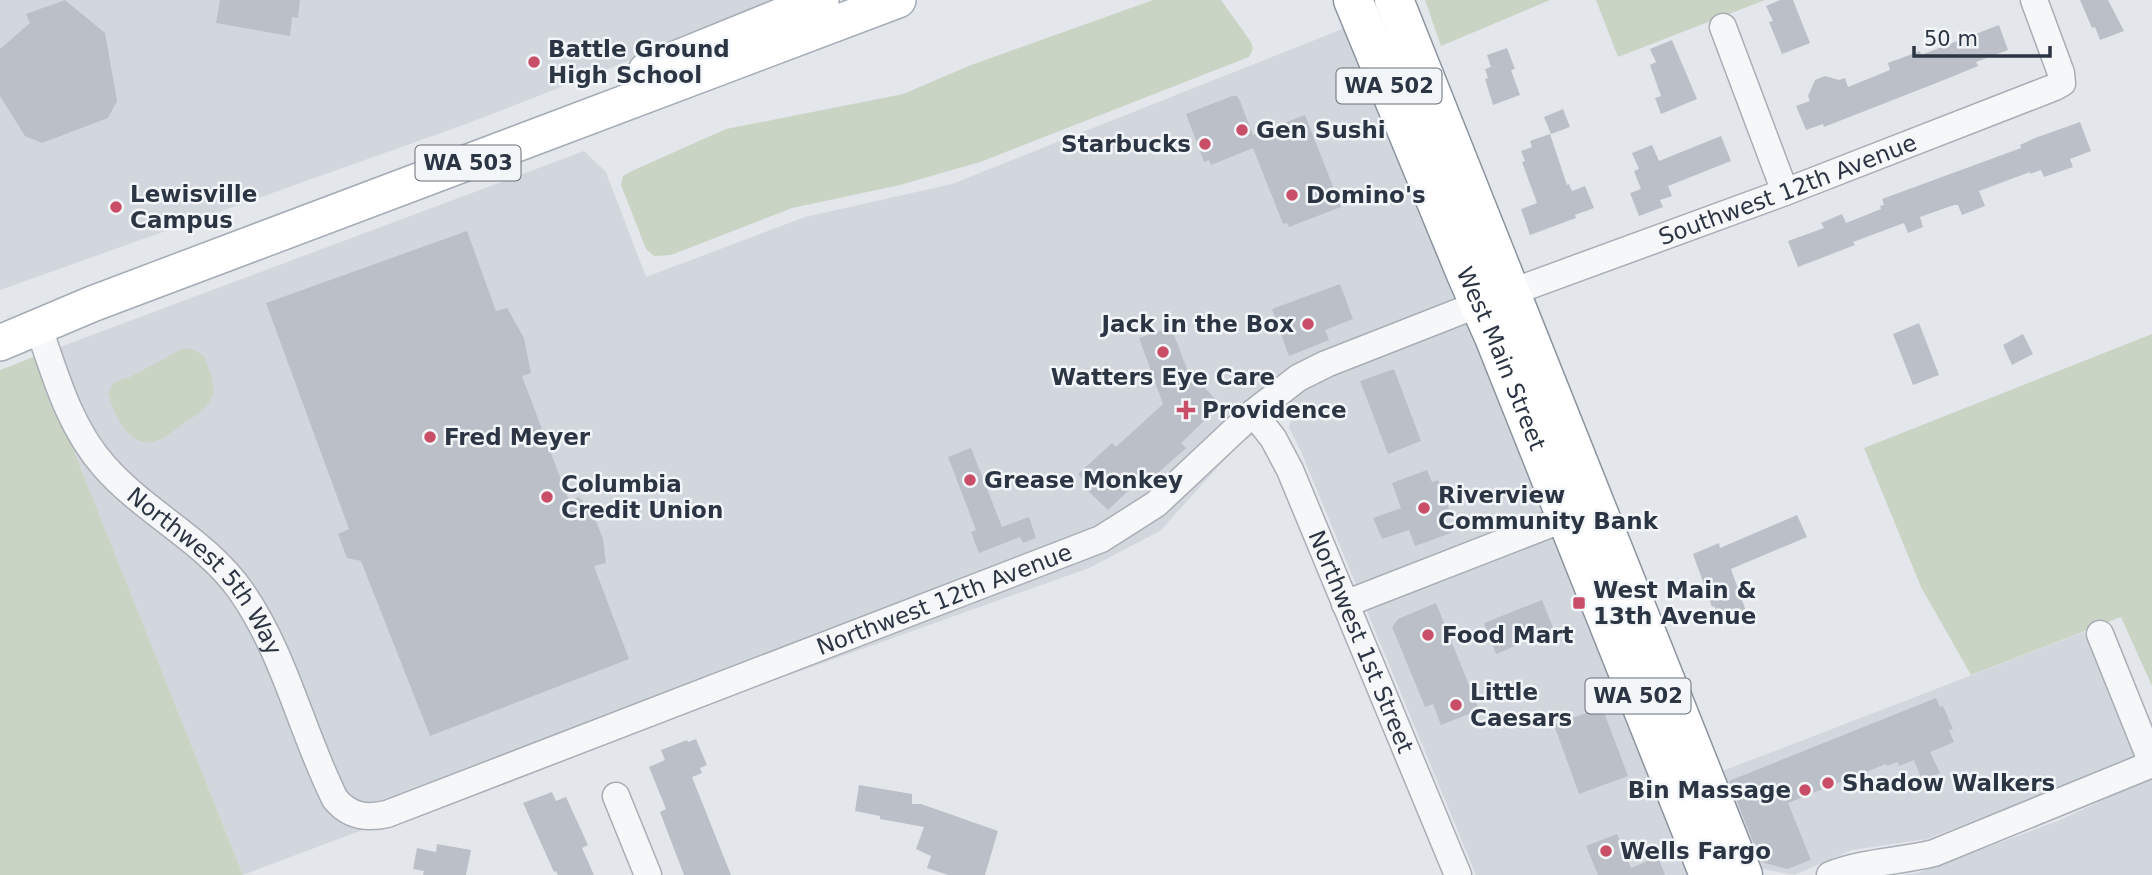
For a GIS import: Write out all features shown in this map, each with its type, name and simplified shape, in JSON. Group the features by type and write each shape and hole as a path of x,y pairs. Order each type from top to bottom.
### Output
{"highway":[{"name":"West Main Street","path":"1353,0 1496,298 1742,875"},
{"name":"West Main Street","path":"1394,0 1496,298 1566,518 1709,875"}],"main road":[{"name":"WA 503","path":"0,319 485,136 821,0"},
{"name":"WA 503","path":"0,343 92,304 898,0"}],"street":[{"name":"Southwest 12th Avenue","path":"1496,298 1785,192 2055,87 2062,83 2061,73 2034,0"},
{"path":"1723,27 1785,192"},
{"name":"Northwest 12th Avenue","path":"364,817 387,814 1101,539 1167,495 1253,413 1298,379 1326,364 1496,298"},
{"name":"Northwest 5th Way","path":"39,328 62,394 95,455 131,494 189,538 239,588 271,644 335,799 351,813 364,817"},
{"name":"Northwest 1st Street","path":"1253,413 1273,438 1290,470 1458,875"},
{"path":"1345,604 1566,518"},
{"path":"1830,875 1865,863 1934,853 2152,763 2101,634"},
{"path":"616,796 648,875"}],"shaded area":[{"name":"Lewisville Campus","path":"0,0 785,0 466,124 0,290"},
{"path":"1350,26 1695,875 1476,875 1289,427 1296,407 1238,445 1160,531 1089,568 495,780 243,875 36,356 584,151 606,172 646,277 805,217 952,184"},
{"path":"2084,632 2137,757 1927,839 1852,850 1794,875 1758,868 1720,772"},
{"path":"2152,777 2152,875 1899,875 1917,873 2060,820"}],"green space":[{"path":"1153,0 1221,0 1251,42 1253,49 1249,57 980,162 900,185 792,208 671,255 654,256 646,249 621,185 623,176 634,170 726,129 903,94 971,65"},
{"path":"1425,0 1550,0 1441,46"},
{"path":"1596,0 1765,0 1618,57"},
{"path":"2152,334 2152,686 2121,617 1971,675 1921,587 1864,448"},
{"path":"184,348 195,350 204,356 213,384 209,403 202,411 163,438 146,442 138,440 124,428 108,393 114,382 130,377"},
{"path":"36,356 243,875 0,875 0,370"}],"building":[{"path":"65,0 105,33 117,101 108,118 42,143 25,136 0,96 0,49 30,23 26,14"},
{"path":"220,0 300,0 298,18 292,17 290,36 216,23"},
{"path":"1780,0 1793,0 1810,43 1782,54 1769,22 1773,21 1766,6"},
{"path":"2080,0 2108,0 2124,31 2100,40"},
{"path":"1999,25 2008,50 1976,62 1978,66 1944,80 1824,127 1823,124 1806,130 1796,106 1810,101 1808,96 1815,80 1825,76 1839,80 1845,78 1848,87 1890,70 1888,63 1920,51 1921,55"},
{"path":"1672,40 1697,99 1661,114 1655,98 1661,96 1650,65 1656,62 1650,49"},
{"path":"1507,48 1515,69 1511,70 1520,95 1493,105 1485,79 1488,78 1485,69 1491,67 1487,55"},
{"path":"1237,96 1240,101 1253,135 1305,115 1341,207 1289,227 1287,223 1283,224 1253,148 1211,165 1209,160 1204,162 1186,114"},
{"path":"1563,109 1570,127 1551,134 1544,117"},
{"path":"2080,122 2091,151 2070,159 2073,167 2044,177 2041,170 2030,172 1979,191 1985,206 1962,215 1958,205 1954,205 1920,217 1923,227 1908,233 1904,223 1798,267 1788,241 1824,228 1821,223 1842,214 1846,223 1881,209 1880,206 1884,205 1882,199 2021,148 2020,145 2035,138"},
{"path":"1550,134 1567,185 1569,184 1572,191 1585,186 1594,208 1575,215 1576,218 1530,235 1521,209 1537,203 1522,162 1525,161 1521,151 1532,147 1530,141"},
{"path":"1721,136 1731,161 1668,186 1672,196 1660,200 1663,207 1639,216 1630,193 1641,189 1634,171 1639,169 1632,153 1652,145 1659,161"},
{"name":"Fred Meyer","path":"467,231 496,311 507,308 524,338 531,373 522,376 569,501 579,497 594,516 603,539 606,563 594,566 629,659 430,736 361,561 347,558 338,534 349,529 266,303"},
{"name":"Jack in the Box","path":"1340,284 1353,319 1325,330 1329,340 1289,356 1272,309"},
{"path":"1919,323 1939,375 1913,385 1893,334"},
{"path":"1171,327 1187,369 1221,405 1181,443 1186,448 1149,481 1144,476 1108,510 1083,486 1087,484 1078,474 1112,443 1116,447 1163,404 1139,338"},
{"path":"2023,334 2033,354 2012,365 2003,345"},
{"path":"1394,369 1421,441 1388,454 1360,381"},
{"path":"971,448 1002,527 1029,517 1036,538 1023,543 1020,537 979,553 971,532 976,530 948,457"},
{"name":"Riverview Community Bank","path":"1427,470 1432,482 1438,480 1452,517 1446,519 1451,533 1415,546 1409,530 1382,539 1373,518 1401,508 1392,483"},
{"path":"1797,515 1807,537 1731,569 1747,614 1721,625 1693,554 1719,543 1720,548"},
{"path":"1542,600 1554,630 1496,654 1484,623"},
{"path":"1436,603 1479,710 1441,725 1433,704 1425,707 1392,627 1398,619"},
{"path":"1936,698 1940,707 1943,706 1953,729 1949,730 1954,742 1930,752 1940,773 1922,780 1914,760 1899,766 1898,762 1887,766 1886,764 1788,803 1811,860 1787,869 1761,862 1729,781"},
{"path":"1602,707 1628,776 1579,794 1554,725"},
{"path":"696,739 707,765 700,768 702,773 692,777 731,875 684,875 660,812 666,809 649,767 665,760 661,750"},
{"path":"859,785 912,794 912,804 921,804 998,831 985,875 948,875 927,868 931,856 916,849 924,827 880,819 880,816 855,811"},
{"path":"552,792 556,801 566,797 588,845 582,848 594,875 558,875 554,872 523,803"},
{"name":"Wells Fargo","path":"1617,834 1631,868 1658,857 1665,875 1598,875 1586,846"},
{"path":"437,844 471,850 466,875 423,875 424,871 413,869 417,848 436,852"}],"place":[{"name":"Battle Ground High School","path":"534,62"},
{"name":"Gen Sushi","path":"1242,130"},
{"name":"Starbucks","path":"1205,144"},
{"name":"Domino's","path":"1292,195"},
{"name":"Lewisville Campus","path":"116,207"},
{"name":"Jack in the Box","path":"1308,324"},
{"name":"Watters Eye Care","path":"1163,352"},
{"name":"Providence","path":"1186,410"},
{"name":"Fred Meyer","path":"430,437"},
{"name":"Grease Monkey","path":"970,480"},
{"name":"Columbia Credit Union","path":"547,497"},
{"name":"Riverview Community Bank","path":"1424,508"},
{"name":"West Main & 13th Avenue","path":"1579,603"},
{"name":"Food Mart","path":"1428,635"},
{"name":"Little Caesars","path":"1456,705"},
{"name":"Shadow Walkers","path":"1828,783"},
{"name":"Bin Massage","path":"1805,790"},
{"name":"Wells Fargo","path":"1606,851"}]}
